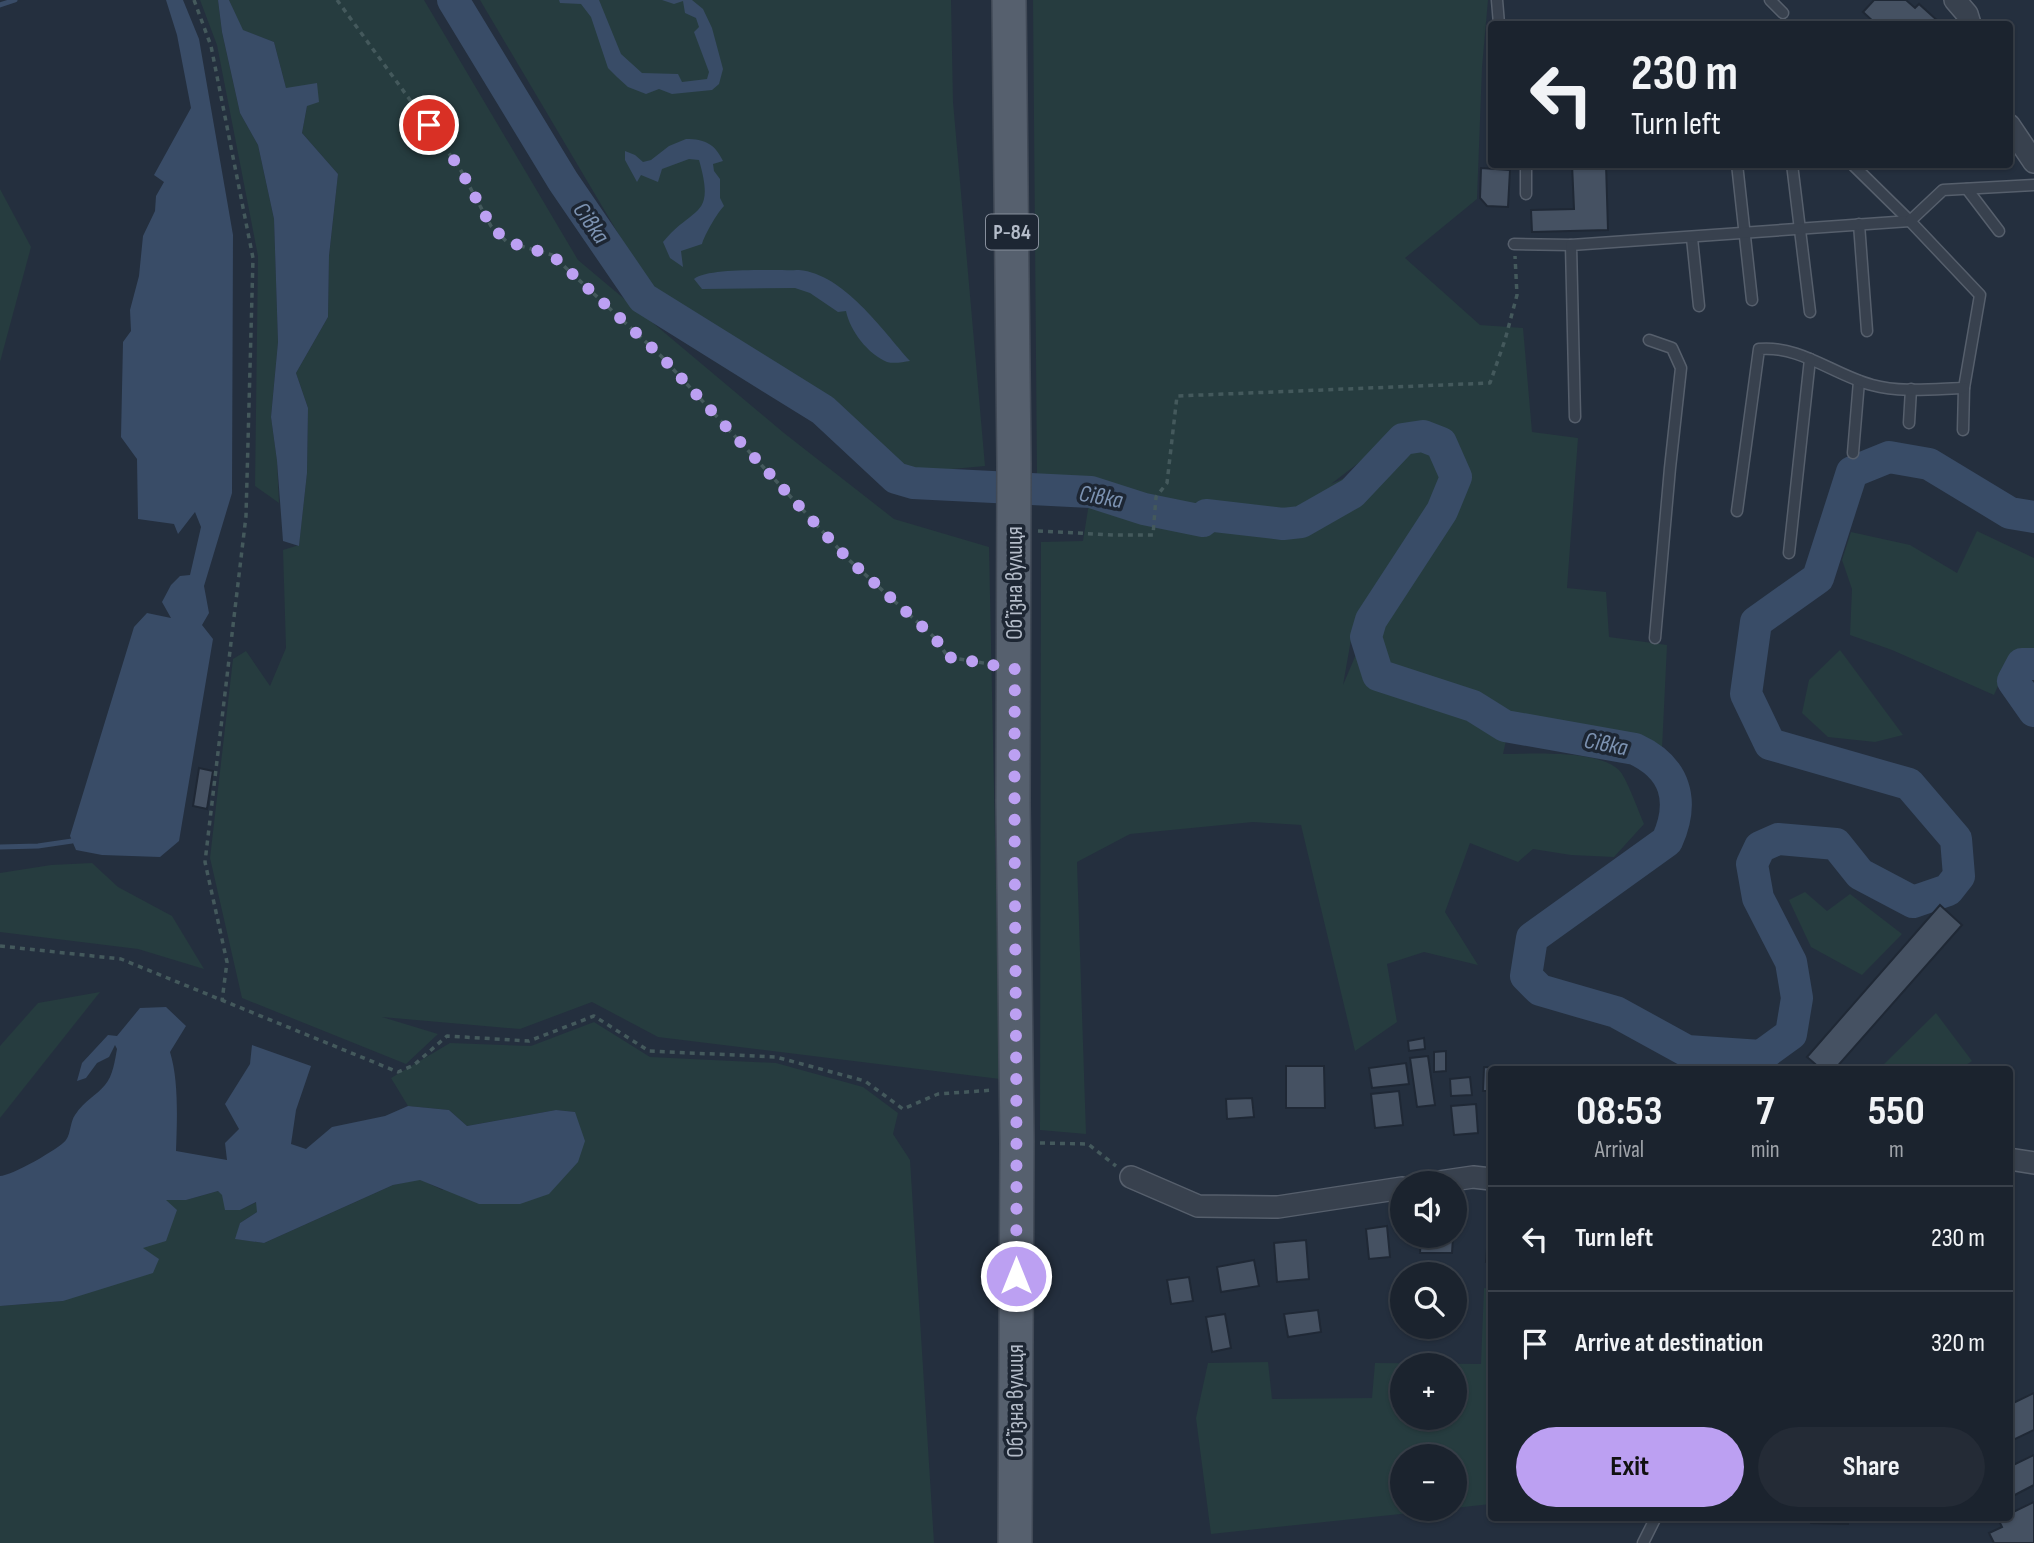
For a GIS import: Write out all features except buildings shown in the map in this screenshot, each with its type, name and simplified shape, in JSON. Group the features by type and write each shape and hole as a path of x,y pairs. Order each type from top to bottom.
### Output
{"main road":[{"name":"Обʼїзна вулиця","path":"1009,0 1015,529 1015,1543"}],"street":[{"path":"1955,0 1967,14 1969,21"},
{"path":"2013,131 2034,162"},
{"path":"2013,1160 2034,1163"},
{"path":"1130,1177 1198,1206 1278,1207 1390,1190"},
{"path":"1467,1178 1488,1179"}],"lane":[{"path":"1497,0 1499,21"},
{"path":"1770,0 1783,13"},
{"path":"1526,168 1526,194"},
{"path":"1737,168 1752,300"},
{"path":"1792,168 1810,312"},
{"path":"1856,168 1980,295 1964,388 1963,430"},
{"path":"1967,189 1999,231"},
{"path":"1514,244 1571,246 1910,221 1943,190 2033,189"},
{"path":"1859,224 1867,331"},
{"path":"1692,238 1699,306"},
{"path":"1571,246 1575,417"},
{"path":"1649,340 1672,348 1681,369 1655,638"},
{"path":"1737,511 1759,349 1781,349 1881,387 1964,388"},
{"path":"1789,554 1810,359"},
{"path":"1853,453 1860,381"},
{"path":"1909,423 1911,389"},
{"path":"1643,1543 1654,1521"}],"path":[{"path":"194,0 211,46 253,258 246,516 205,862 227,962 222,1001"},
{"path":"337,0 459,167 491,226 508,242 552,255 661,356 848,559 935,638 948,657 1015,669"},
{"path":"1015,529 1153,535 1156,497 1167,483 1177,396 1490,383 1517,295 1514,244"},
{"path":"0,946 121,959 398,1072 414,1065 447,1036 529,1041 594,1016 649,1051 776,1057 865,1081 902,1109 938,1094 1017,1089"},
{"path":"1017,1142 1088,1144 1130,1177"}],"green space":[{"path":"200,0 218,0 222,32 240,113 258,145 274,219 278,342 271,417 279,503 255,486 258,256 217,45"},
{"path":"229,0 424,0 578,260 784,433 894,519 989,547 1000,1079 658,1037 592,1002 520,1029 382,1017 438,1034 406,1064 242,998 210,858 233,659 246,651 270,686 286,648 283,550 299,545 307,473 308,408 296,373 328,317 329,256 338,174 302,133 307,106 286,88 274,42 242,30"},
{"path":"480,0 951,0 953,102 985,466 919,472 904,465 832,401 654,294"},
{"path":"1033,0 1488,0 1482,67 1477,199 1405,258 1480,325 1523,328 1532,432 1578,438 1567,588 1606,592 1609,637 1667,645 1662,749 1511,718 1477,700 1385,669 1378,634 1465,483 1450,436 1399,432 1331,484 1406,451 1431,451 1446,476 1352,634 1343,685 1357,652 1371,677 1471,714 1507,736 1503,754 1567,755 1601,760 1614,766 1622,774 1644,824 1614,857 1571,855 1533,849 1518,862 1470,843 1445,912 1478,965 1424,952 1387,964 1397,1022 1355,1051 1301,825 1253,822 1130,834 1077,862 1086,1134 1040,1130 1041,542 1083,541 1089,503 1167,522 1172,505 1094,483 1037,478"},
{"path":"0,189 31,247 0,362"},
{"path":"1977,531 2034,558 2034,648 2012,653 1994,695 1892,650 1850,635 1852,589 1842,560 1851,532 1910,545 1957,573"},
{"path":"1840,650 1903,735 1875,742 1828,737 1802,713 1809,680"},
{"path":"92,863 118,887 172,916 204,969 138,949 0,932 0,873 51,865"},
{"path":"1805,892 1827,911 1850,894 1902,934 1862,975 1811,947 1789,900"},
{"path":"100,992 0,1118 0,1046 38,1003"},
{"path":"1936,1013 1972,1061 1964,1066 1882,1066"},
{"path":"594,1022 650,1057 776,1063 863,1087 898,1113 893,1134 910,1160 934,1543 0,1543 0,1306 63,1301 142,1248 164,1200 186,1200 218,1191 240,1210 257,1202 257,1212 240,1223 236,1239 264,1243 393,1185 420,1179 442,1190 575,1112 556,1110 467,1126 449,1110 408,1106 391,1078 450,1043 531,1046"},
{"path":"1484,1288 1488,1289 1488,1504 1467,1507 1467,1444 1390,1444 1390,1515 1211,1534 1196,1418 1208,1363 1268,1362 1272,1399 1372,1398 1375,1363 1390,1363 1390,1430 1467,1430 1467,1364 1481,1364"}],"water":[{"path":"166,0 183,0 199,39 233,235 232,493 204,586 209,613 202,625 213,639 179,841 160,857 102,855 76,850 70,836 134,627 147,613 171,618 162,602 171,585 180,576 190,575 201,527 195,512 178,534 174,524 138,519 137,459 121,437 123,342 131,331 130,310 139,276 143,236 155,211 156,196 164,182 154,175 191,108 177,35"},
{"path":"218,0 229,0 243,30 274,42 286,88 317,83 319,102 307,106 302,133 338,174 329,256 328,317 296,373 308,408 307,473 299,546 283,541 271,417 278,342 274,219 258,145 240,113 222,32"},
{"path":"559,0 599,0 621,54 642,73 678,74 682,82 707,79 709,72 694,32 699,27 696,18 685,13 683,1 674,4 662,0 692,0 703,9 712,28 723,69 719,84 712,90 672,94 659,89 646,94 628,87 608,68 591,17 581,4 560,3"},
{"path":"686,139 709,144 720,155 723,161 713,164 720,179 720,198 724,206 702,244 681,251 683,267 670,258 663,242 699,209 703,202 704,179 699,160 689,159 662,169 658,182 641,175 637,182 625,160 625,151 643,162"},
{"path":"799,270 816,274 847,292 910,361 893,363 880,358 867,348 856,334 846,311 838,312 810,293 795,288 702,289 694,279 728,271"},
{"path":"166,1007 186,1026 170,1052 176,1088 176,1151 227,1160 225,1143 239,1129 225,1104 250,1064 252,1045 311,1066 296,1110 291,1144 306,1149 332,1127 385,1116 408,1106 449,1110 467,1126 556,1110 575,1112 585,1141 578,1162 549,1194 520,1204 479,1204 420,1180 393,1185 264,1243 235,1239 240,1223 257,1212 256,1202 240,1210 225,1210 222,1195 218,1191 186,1200 166,1200 177,1210 166,1241 143,1248 159,1259 153,1273 63,1301 0,1306 0,1176 14,1172 66,1140 75,1115 108,1081 117,1049 115,1045 109,1057 97,1063 86,1078 77,1081 82,1063 108,1035 117,1036 140,1008"}],"waterway":[{"path":"0,5 15,0"},
{"name":"Сівка","path":"453,0 563,181 643,298 823,410 896,478 913,483 1091,492 1144,509 1203,521 1206,515 1283,524 1301,522 1352,493 1403,439 1423,436 1441,443 1456,477 1442,511 1371,620 1366,637 1378,675 1473,706 1505,726 1635,749 1660,766 1668,776 1676,799 1667,841 1532,938 1526,976 1540,990 1616,1012 1687,1051 1761,1056 1791,1034 1797,998 1791,962 1758,898 1752,864 1760,847 1778,839 1836,844 1860,874 1913,902 1948,890 1959,876 1956,839 1909,784 1770,744 1746,694 1756,622 1818,578 1852,472 1889,457 1929,464 2010,513 2034,517"},
{"name":"Сівка","path":"2034,664 2022,664 2013,681 2034,711"},
{"path":"0,847 38,846 72,841"}],"route":[{"path":"429,125 459,167 491,226 508,242 552,255 661,356 848,559 935,638 948,657 1015,669 1013,803 1017,1089 1016,1276"}]}
